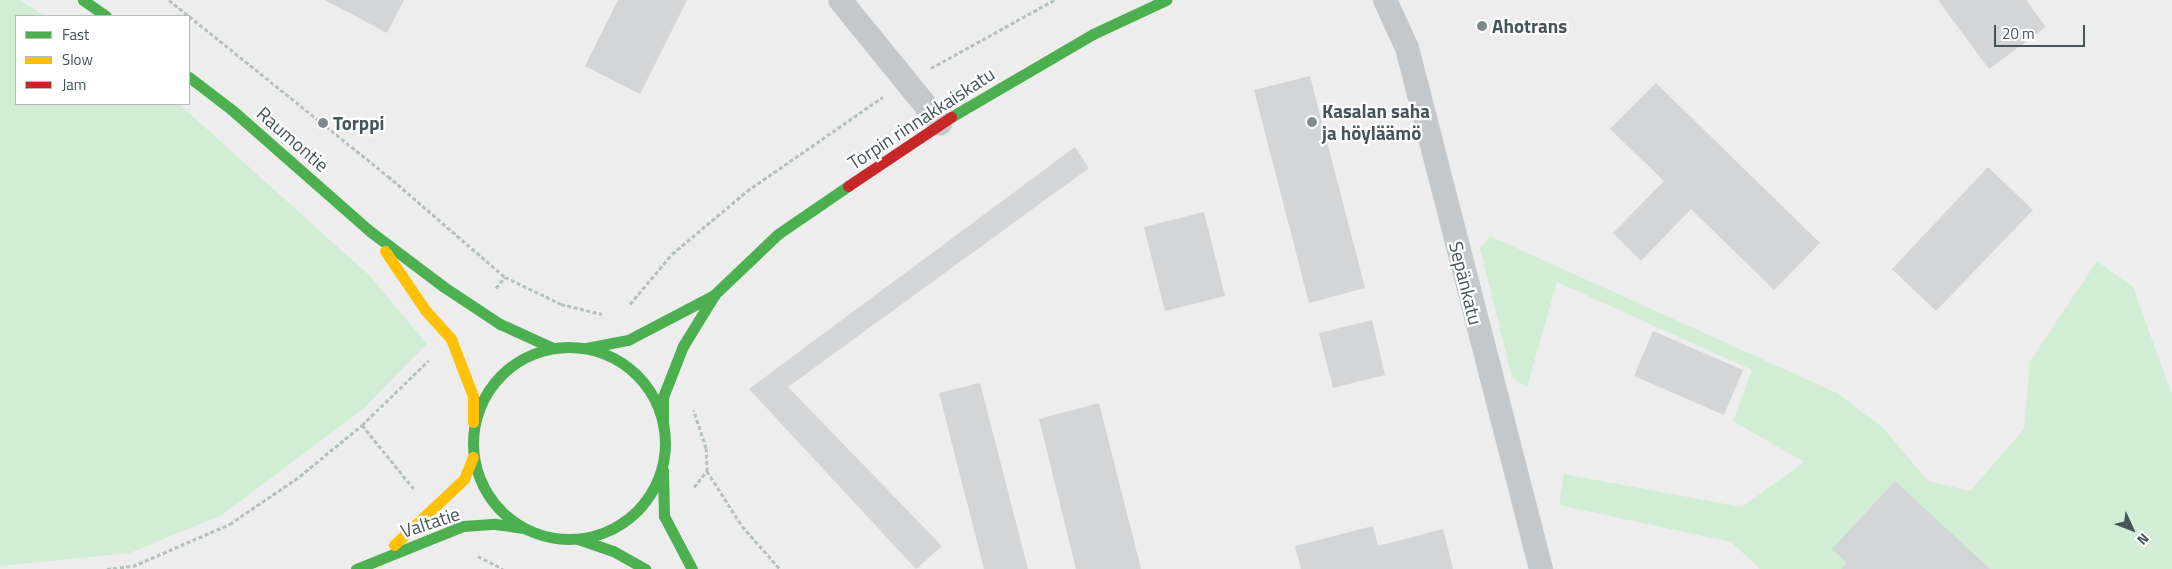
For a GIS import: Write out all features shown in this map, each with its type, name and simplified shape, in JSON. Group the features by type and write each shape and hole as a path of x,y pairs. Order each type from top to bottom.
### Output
{"main road":[{"path":"83,0 105,15"},
{"name":"Torpin rinnakkaiskatu","path":"664,459 663,397 683,346 715,294 778,234 940,123 1093,34 1166,0"},
{"name":"Raumontie","path":"190,78 232,110 371,232 500,324 553,348"},
{"name":"Raumontie","path":"371,232 426,311 451,339 473,396 473,457"},
{"name":"Torpin rinnakkaiskatu","path":"583,348 628,340 715,294"},
{"path":"473,428 483,400 500,376 525,358 553,348 583,348 611,357 635,374 653,397 663,425"},
{"path":"473,457 482,486 498,510 522,528 549,538 578,539 609,531 634,513 654,488 664,459"},
{"name":"Valtatie","path":"379,558 444,501 464,479 473,457"},
{"path":"664,459 664,516 692,569"},
{"name":"Valtatie","path":"356,569 379,558 463,526 495,524 522,528"},
{"path":"578,539 612,551 645,569"}],"street":[{"path":"840,0 907,80 940,123"},
{"name":"Sepänkatu","path":"1385,0 1407,48 1541,569"}],"path":[{"path":"169,0 188,15"},
{"path":"624,311 672,254 747,192 907,80 1054,0"},
{"path":"190,17 388,176 505,277"},
{"path":"107,569 133,566 230,524 300,476 362,425"},
{"path":"707,471 742,526 780,569"}],"green space":[{"path":"0,0 20,0 43,15 15,15 15,105 180,105 369,275 427,344 363,409 222,515 130,553 0,566"},
{"path":"1490,236 1837,393 1883,428 1928,481 1970,491 2024,429 2030,361 2097,261 2133,287 2172,395 2172,569 1760,569 1731,542 1559,505 1564,474 1742,507 1804,462 1733,421 1752,370 1557,282 1527,387 1512,378 1480,248"}],"building":[{"path":"325,0 404,0 387,33"},
{"path":"618,0 687,0 640,94 585,66"},
{"path":"1938,0 2026,0 2046,27 1989,69"},
{"path":"1310,76 1365,288 1309,303 1254,90"},
{"path":"1656,83 1820,243 1774,290 1691,209 1641,261 1613,233 1664,181 1610,129"},
{"path":"1075,147 1089,168 788,387 942,546 916,569 749,389"},
{"path":"1988,167 2033,210 1936,311 1892,269"},
{"path":"1204,212 1225,296 1165,311 1144,227"},
{"path":"1372,320 1385,375 1333,388 1319,333"},
{"path":"1653,331 1743,370 1724,415 1634,376"},
{"path":"980,383 1028,569 984,569 939,393"},
{"path":"1099,403 1141,569 1076,569 1039,419"},
{"path":"1895,481 1990,569 1841,569 1847,563 1832,549"},
{"path":"1373,526 1378,546 1443,529 1453,569 1301,569 1295,546"}],"traffic: fast":[{"path":"83,0 105,15"},
{"path":"951,117 1093,34 1166,0"},
{"path":"190,78 232,110 371,232 444,287 500,324 553,348"},
{"path":"663,425 663,397 683,346 715,294 778,234 848,186"},
{"path":"586,348 628,340 714,295"},
{"path":"569,347 597,351 622,363 637,375 649,390 661,415 665,443 661,471 649,496 637,511 622,523 597,535 569,539 541,535 516,523 501,511 489,496 477,471 473,443 477,415 489,390 501,375 516,363 541,351 569,347"},
{"path":"663,470 664,516 692,569"},
{"path":"356,569 463,526 495,524 522,528"},
{"path":"578,539 613,551 645,569"}],"traffic: slow":[{"path":"385,251 426,311 451,339 473,396 473,422"},
{"path":"394,545 464,479 473,457"}],"traffic: jam":[{"path":"848,186 951,117"}],"place":[{"name":"Ahotrans","path":"1482,26"},
{"name":"Kasalan saha ja höyläämö","path":"1312,122"},
{"name":"Torppi","path":"323,123"}]}
